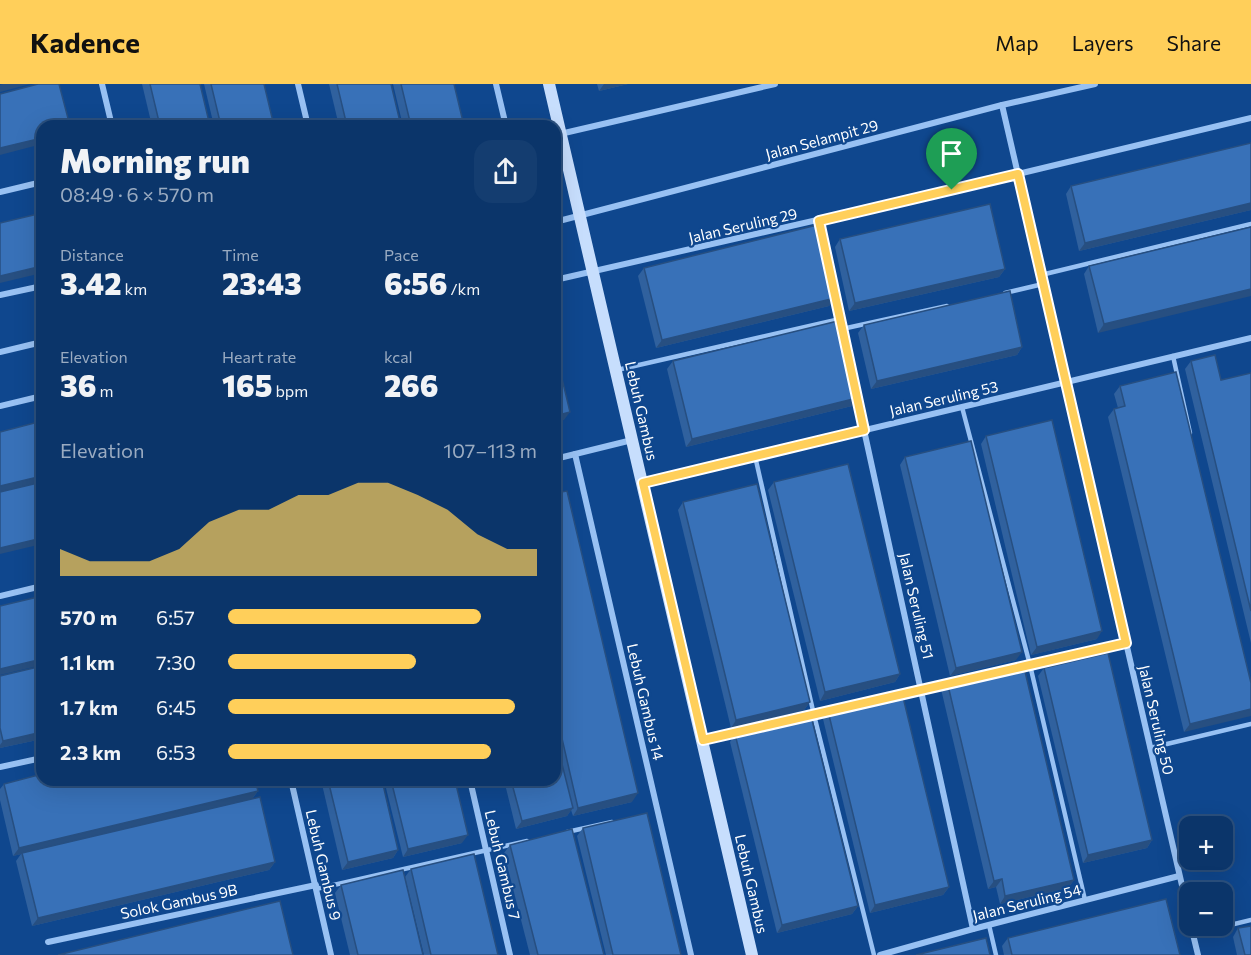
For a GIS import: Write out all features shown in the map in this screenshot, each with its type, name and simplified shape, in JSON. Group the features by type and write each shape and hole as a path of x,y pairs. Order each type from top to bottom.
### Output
{"street":[{"path":"102,84 111,120"},
{"path":"298,84 307,120"},
{"path":"496,84 505,120"},
{"name":"Lebuh Gambus","path":"549,84 557,120"},
{"path":"561,134 775,84"},
{"name":"Jalan Selampit 29","path":"561,221 1002,105 1095,84"},
{"name":"Jalan Seruling 50","path":"1002,105 1180,882"},
{"name":"Jalan Seruling 29","path":"561,279 819,221 1251,118"},
{"name":"Lebuh Gambus","path":"561,138 752,955"},
{"path":"0,192 36,183"},
{"path":"0,296 36,287"},
{"name":"Jalan Seruling 53","path":"643,483 1251,338"},
{"path":"0,351 36,343"},
{"path":"0,405 36,397"},
{"name":"Jalan Seruling 51","path":"864,430 973,929"},
{"path":"561,458 633,440"},
{"name":"Lebuh Gambus 14","path":"575,454 691,955"},
{"path":"0,596 36,587"},
{"path":"0,767 36,759"},
{"name":"Lebuh Gambus 9","path":"292,786 331,955"},
{"name":"Lebuh Gambus 7","path":"471,786 510,955"},
{"name":"Jalan Seruling 54","path":"880,955 1179,876"},
{"name":"Solok Gambus 9B","path":"48,942 316,887"},
{"path":"1193,936 1198,955"}],"lane":[{"path":"819,221 864,430"},
{"path":"1041,275 1251,224"},
{"path":"999,294 1044,285"},
{"path":"842,329 954,304"},
{"path":"617,370 840,320"},
{"path":"1173,356 1191,436"},
{"path":"962,407 1030,665 1085,900"},
{"path":"755,456 814,715 874,955"},
{"path":"1009,670 1126,643"},
{"path":"890,698 955,683"},
{"path":"703,740 836,710"},
{"path":"1150,748 1251,724"},
{"path":"647,814 658,811"},
{"path":"555,834 624,819"},
{"path":"316,887 532,840"},
{"path":"1233,924 1251,920"},
{"path":"989,925 996,955"}],"building":[{"path":"38,84 59,84 68,120 36,120 36,139 0,148 0,94"},
{"path":"150,84 200,84 209,120 159,120"},
{"path":"211,84 264,84 273,120 220,120"},
{"path":"337,84 391,84 400,120 346,120"},
{"path":"401,84 454,84 463,120 410,120"},
{"path":"1251,143 1251,203 1085,243 1071,186"},
{"path":"990,204 1005,269 855,303 840,239"},
{"path":"36,214 36,267 0,276 0,223"},
{"path":"817,225 835,298 662,340 644,268"},
{"path":"1251,227 1251,289 1104,324 1089,266"},
{"path":"1010,291 1022,347 877,381 864,325"},
{"path":"838,321 857,398 692,439 673,361"},
{"path":"1215,355 1221,380 1251,373 1251,611 1191,361"},
{"path":"1176,372 1251,683 1251,709 1190,724 1114,409 1125,406 1120,386"},
{"path":"561,374 570,412 561,414"},
{"path":"1052,420 1102,631 1037,647 986,436"},
{"path":"36,423 36,477 0,486 0,432"},
{"path":"971,441 1022,652 956,668 905,457"},
{"path":"848,464 900,674 825,692 774,482"},
{"path":"36,483 36,539 0,548 0,492"},
{"path":"757,484 810,702 736,720 683,502"},
{"path":"567,491 638,793 578,808 561,734 561,492"},
{"path":"36,597 36,660 0,669 0,606"},
{"path":"1108,653 1152,840 1088,855 1044,668"},
{"path":"1023,663 1074,880 1005,896 1002,879 994,881 947,681"},
{"path":"36,667 36,733 3,741 0,728 0,676"},
{"path":"902,693 949,887 875,905 828,711"},
{"path":"811,716 858,906 782,925 735,734"},
{"path":"561,760 573,808 522,821 513,786 561,786"},
{"path":"36,776 36,786 257,786 258,791 19,848 4,784"},
{"path":"329,786 383,786 398,850 348,862"},
{"path":"392,786 456,786 468,835 408,849"},
{"path":"260,797 275,862 38,918 22,853"},
{"path":"647,813 681,955 613,955 583,828"},
{"path":"572,829 604,955 538,955 510,845"},
{"path":"474,854 498,955 431,955 411,869"},
{"path":"403,870 423,955 358,955 341,885"},
{"path":"1166,899 1180,955 1012,955 1008,938"},
{"path":"280,901 293,955 58,955"},
{"path":"1251,926 1251,955 1245,955 1238,928"},
{"path":"986,938 990,955 916,955"}],"route":[{"path":"1018,174 1126,643 703,740 643,483 864,430 819,221 952,190 1018,174"}]}
